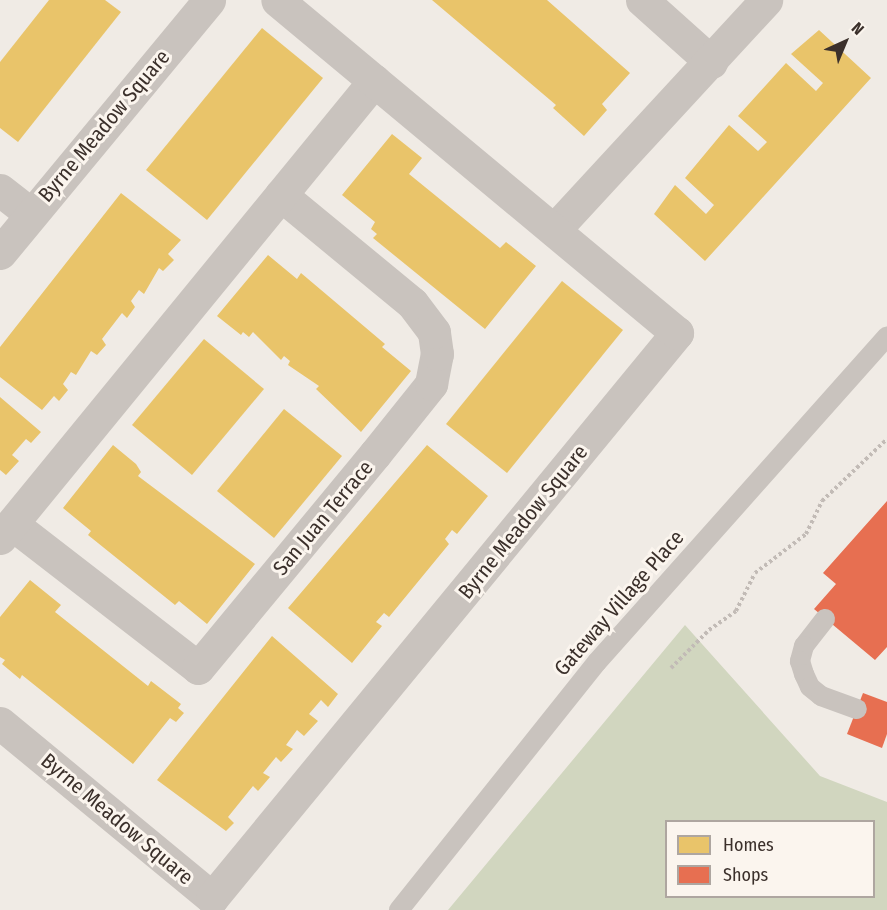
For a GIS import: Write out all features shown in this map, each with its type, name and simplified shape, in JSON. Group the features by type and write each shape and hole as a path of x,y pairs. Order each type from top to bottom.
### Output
{"street":[{"name":"Byrne Meadow Square","path":"0,253 209,0"},
{"name":"Byrne Meadow Square","path":"0,723 212,898 676,333 277,0"},
{"path":"642,0 711,62"},
{"path":"554,230 766,0"},
{"name":"San Juan Terrace","path":"281,195 412,303 434,332 437,354 431,384 198,668 6,531 374,81"},
{"path":"0,190 32,214"}],"lane":[{"name":"Gateway Village Place","path":"399,910 597,662 887,337"},
{"path":"825,619 804,646 800,661 804,674 810,687 821,696 857,709"}],"path":[{"path":"671,668 709,630 736,611 755,573 806,534 822,501 887,439"}],"green space":[{"path":"685,625 820,776 887,802 887,910 448,910"}],"building: Homes":[{"path":"49,0 105,0 121,12 18,142 0,128 0,62"},
{"path":"432,0 547,0 630,73 602,104 607,110 584,136 553,108 556,105"},
{"path":"262,28 323,78 207,220 146,170"},
{"path":"819,30 871,78 705,261 654,214 675,185 706,214 714,205 685,178 729,125 758,151 767,142 738,116 786,63 816,91 823,83 791,54"},
{"path":"392,134 422,158 409,174 500,248 506,242 536,266 485,329 373,238 377,234 371,229 375,222 342,195"},
{"path":"121,193 181,240 168,254 174,260 163,271 159,268 144,294 139,290 131,301 135,307 127,318 122,313 102,339 106,345 97,355 91,351 76,375 71,372 63,384 68,390 59,401 54,396 42,410 0,377 0,347"},
{"path":"268,255 297,279 301,273 385,344 382,347 411,371 361,432 316,389 319,386 288,365 290,361 284,356 281,360 253,332 249,337 243,332 241,335 217,316"},
{"path":"562,281 623,330 507,473 446,424"},
{"path":"204,339 264,389 192,475 132,425"},
{"path":"0,397 41,432 31,443 26,439 12,455 19,461 6,475 0,470"},
{"path":"284,409 342,456 274,538 217,491"},
{"path":"113,445 136,464 141,472 138,476 255,564 207,624 179,601 175,605 88,535 91,531 63,508"},
{"path":"427,445 488,496 457,534 452,530 445,539 449,544 389,617 384,613 376,622 382,626 352,663 288,608"},
{"path":"30,580 61,605 55,612 148,686 151,681 181,704 178,708 184,713 176,722 170,718 133,764 22,675 20,679 2,664 5,660 0,657 0,617"},
{"path":"272,636 338,694 328,707 321,700 309,714 318,721 304,736 297,730 286,745 293,749 281,762 276,757 263,773 270,777 258,791 253,786 228,817 234,823 226,831 157,780"}],"building: Shops":[{"path":"887,501 887,647 875,660 814,609 836,584 823,573"},
{"path":"863,693 887,702 887,734 882,748 847,734"}]}
